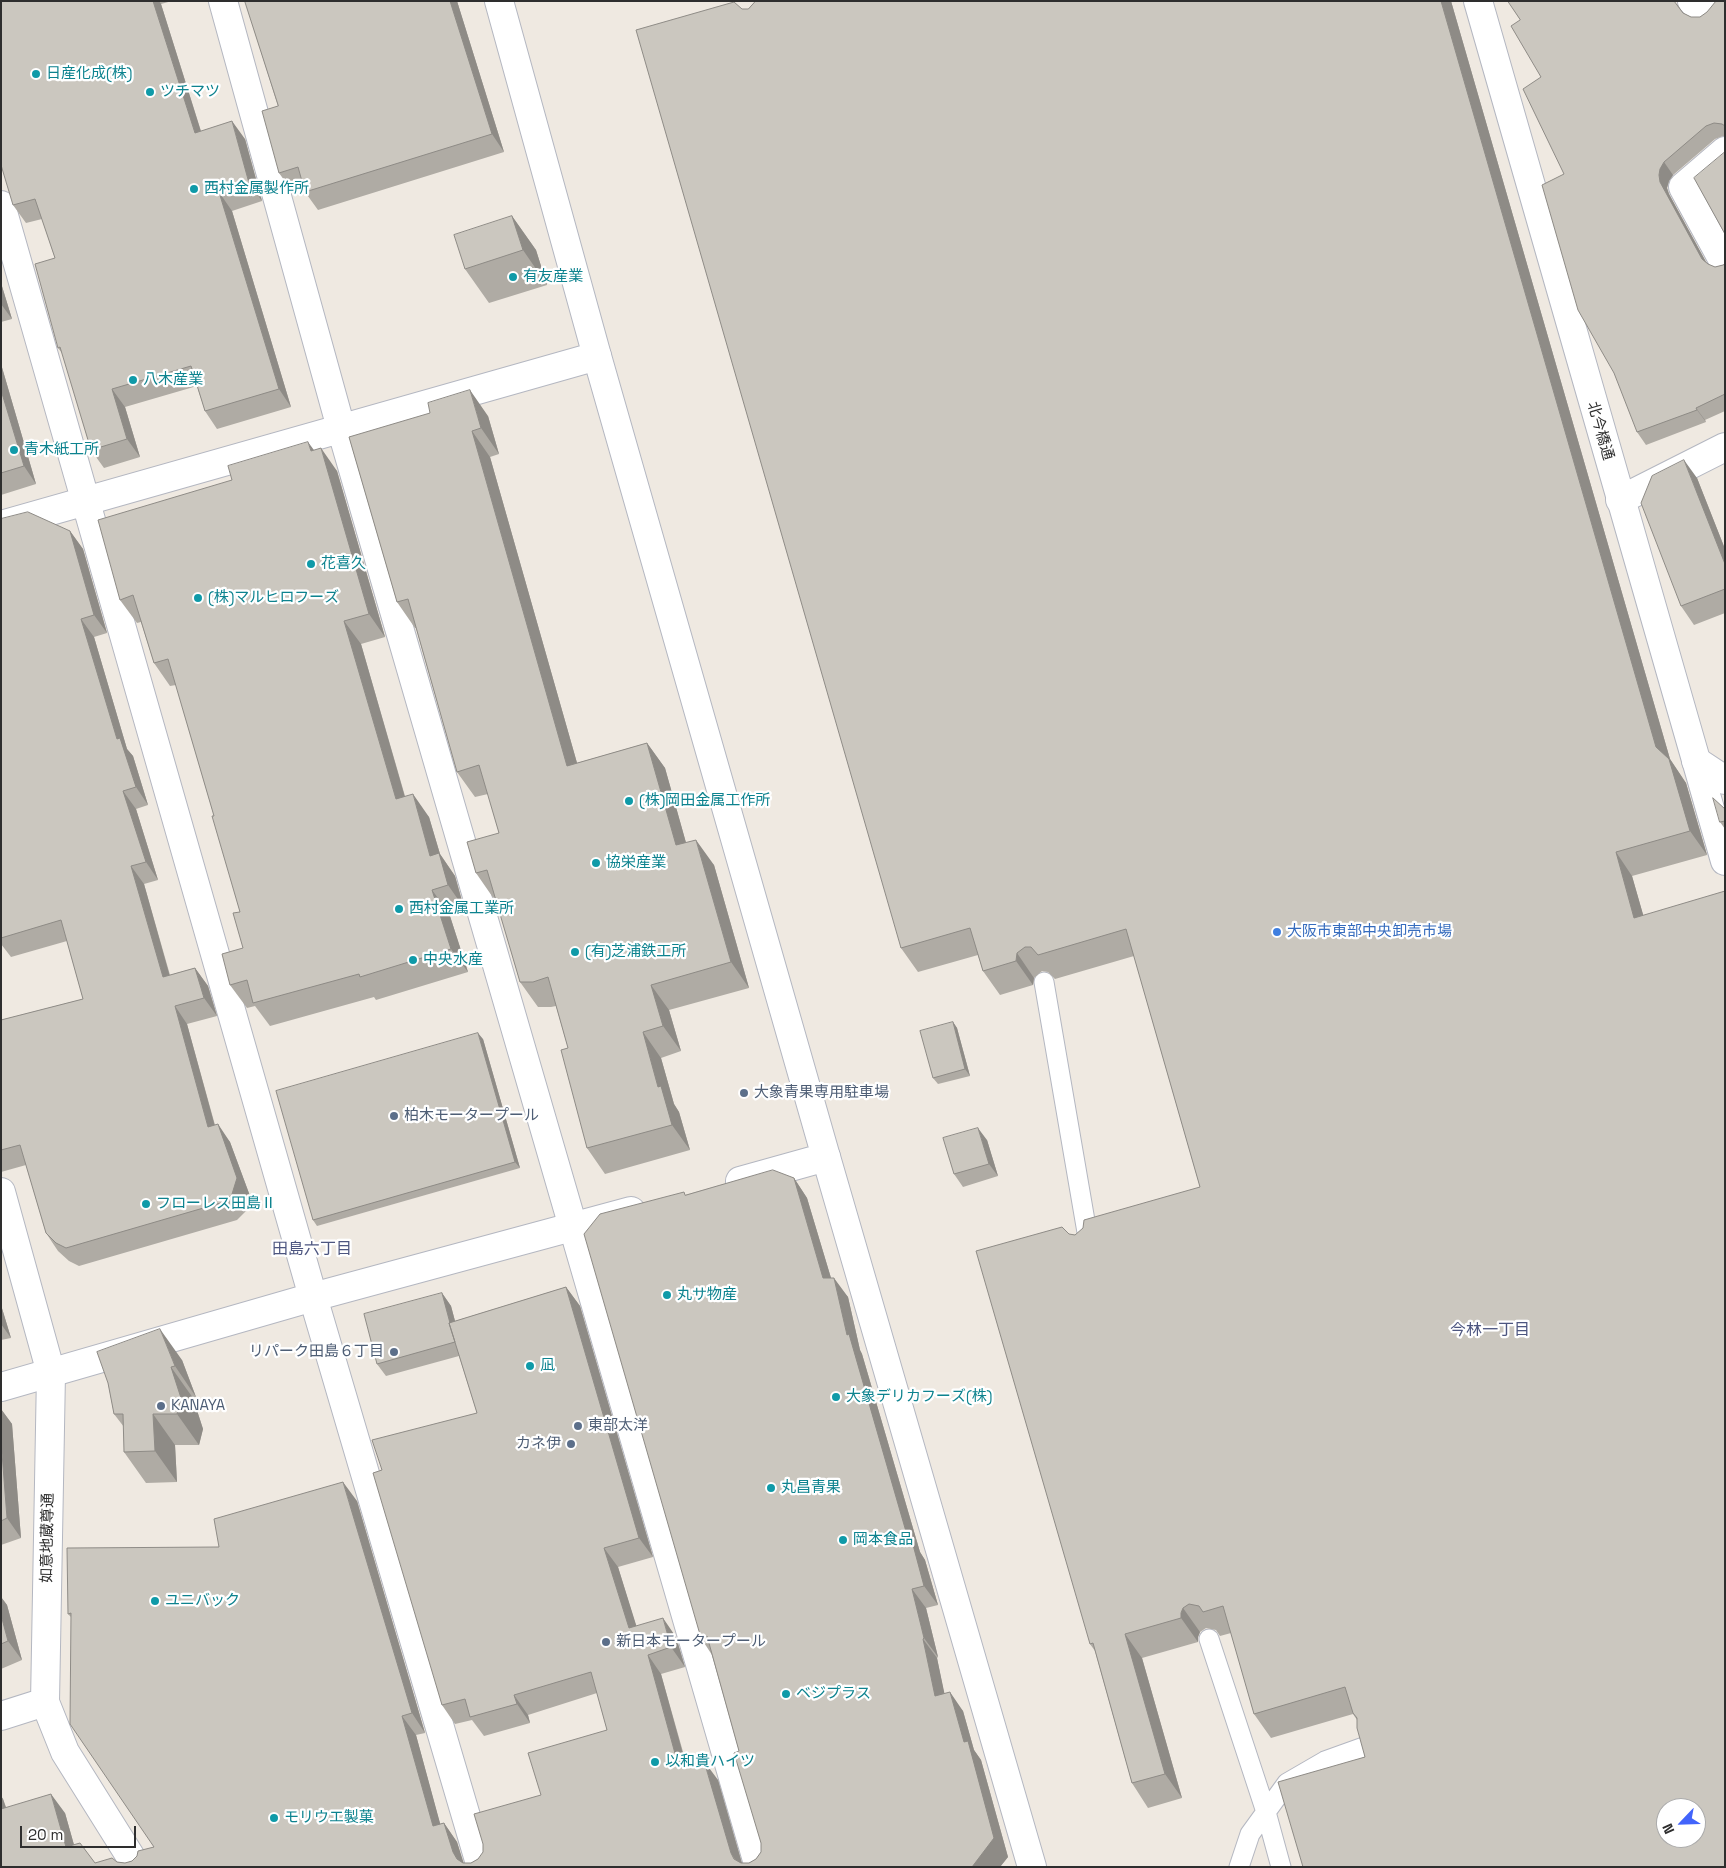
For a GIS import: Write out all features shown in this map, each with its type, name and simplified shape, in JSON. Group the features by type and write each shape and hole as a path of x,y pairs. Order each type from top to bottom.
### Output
{"street":[{"path":"223,1 341,428 759,1867"},
{"path":"499,1 597,356 826,1157 1032,1867"},
{"name":"北今橋通","path":"1478,1 1725,861"},
{"path":"1692,1 1704,16 1715,1"},
{"path":"1725,152 1683,187 1725,264"},
{"path":"1,205 313,1297 481,1867"},
{"path":"1,525 597,356"},
{"path":"1620,500 1725,447"},
{"path":"1696,761 1725,780"},
{"path":"713,1188 826,1157"},
{"name":"如意地蔵尊通","path":"1,1192 51,1373 45,1702 66,1752 138,1867"},
{"path":"1,1387 313,1297 657,1203"},
{"path":"1,1716 45,1702"}],"lane":[{"path":"1044,982 1090,1248"},
{"path":"1209,1639 1266,1812 1281,1867"},
{"path":"1239,1867 1250,1834 1287,1783 1325,1761 1364,1747"}],"building":[{"path":"1,1 153,1 195,133 232,121 249,183 219,192 279,389 205,411 191,366 112,389 127,439 91,450 60,347 58,348 35,264 55,258 35,199 13,205 1,165"},
{"path":"245,1 450,1 492,134 305,192 298,167 279,173 262,111 278,106"},
{"name":"大阪市東部中央卸売市場","path":"756,1 1441,1 1656,747 1669,759 1690,831 1616,852 1634,918 1725,891 1725,1867 1303,1867 1278,1782 1365,1757 1357,1728 1357,1718 1353,1713 1345,1687 1254,1714 1223,1606 1203,1612 1199,1606 1189,1604 1183,1608 1181,1618 1125,1634 1165,1774 1132,1783 1093,1643 1090,1644 976,1251 1062,1227 1069,1234 1075,1235 1083,1228 1084,1220 1200,1187 1126,929 1038,955 1031,947 1025,947 1017,953 1016,961 983,971 970,928 901,948 636,30 734,2 742,9 748,9"},
{"path":"1508,1 1674,1 1683,13 1691,17 1700,17 1716,1 1725,1 1725,126 1714,123 1706,126 1664,162 1659,175 1660,182 1702,259 1715,267 1725,264 1725,394 1696,408 1697,410 1637,432 1614,373 1578,310 1542,185 1564,174 1523,89 1541,77 1511,26 1520,20"},
{"path":"1725,152 1725,234 1694,178"},
{"path":"512,216 523,250 465,269 454,235"},
{"path":"1,390 24,466 1,473"},
{"path":"470,390 481,428 472,431 567,766 647,743 676,845 696,840 731,962 651,985 663,1026 643,1032 658,1087 661,1086 672,1125 587,1148 561,1050 568,1048 548,977 533,982 520,982 487,870 476,873 467,842 499,833 479,765 457,772 408,599 397,602 349,437 430,413 428,403"},
{"path":"308,442 311,451 321,448 369,614 344,621 396,799 413,794 430,856 439,853 448,885 432,890 451,949 360,977 359,974 253,1003 247,980 230,985 222,954 243,948 233,913 240,912 168,659 154,663 133,595 120,600 98,520 232,480 228,466"},
{"path":"1684,460 1725,564 1725,589 1681,606 1641,503 1652,476"},
{"path":"28,512 70,531 94,615 81,619 117,739 120,738 136,787 123,791 146,862 131,866 163,977 195,968 204,998 175,1006 208,1127 218,1124 237,1178 232,1194 224,1202 66,1248 56,1243 46,1233 20,1145 1,1150 1,1020 83,999 61,920 1,938 1,519"},
{"path":"1713,798 1725,809 1725,821 1720,822"},
{"path":"953,1022 965,1069 933,1078 920,1031"},
{"name":"柏木モータープール","path":"478,1033 515,1162 313,1220 276,1091"},
{"path":"978,1128 989,1164 954,1174 943,1138"},
{"path":"773,1170 794,1178 823,1278 834,1278 847,1335 849,1334 909,1542 912,1541 924,1586 912,1589 935,1696 950,1692 964,1742 968,1741 994,1838 972,1867 1,1867 1,1809 51,1794 66,1847 80,1843 95,1863 112,1858 117,1862 125,1863 132,1861 137,1856 138,1851 154,1847 70,1724 71,1613 68,1614 67,1548 219,1547 214,1519 343,1482 412,1713 402,1716 433,1826 444,1823 457,1859 463,1863 471,1863 478,1859 483,1852 483,1844 474,1814 541,1795 528,1753 607,1730 591,1672 514,1695 517,1704 470,1717 465,1699 442,1705 373,1473 382,1470 372,1440 477,1413 449,1323 566,1287 639,1538 604,1548 629,1628 663,1618 671,1647 648,1655 679,1768 704,1761 734,1859 741,1863 749,1863 756,1859 761,1852 761,1843 734,1753 739,1751 707,1636 701,1638 584,1234 600,1214 684,1192 685,1195"},
{"path":"442,1293 455,1342 377,1364 364,1314"},
{"path":"160,1329 175,1366 171,1367 181,1398 177,1414 153,1414 155,1451 124,1452 123,1414 114,1414 108,1383 97,1352"},
{"path":"1,1440 7,1518 1,1521"},
{"path":"1,1615 8,1641 1,1644"}],"place":[{"name":"日産化成(株)","path":"36,74"},
{"name":"ツチマツ","path":"150,92"},
{"name":"西村金属製作所","path":"194,189"},
{"name":"有友産業","path":"513,277"},
{"name":"八木産業","path":"133,380"},
{"name":"青木紙工所","path":"14,450"},
{"name":"花喜久","path":"311,564"},
{"name":"(株)マルヒロフーズ","path":"198,598"},
{"name":"(株)岡田金属工作所","path":"629,801"},
{"name":"協栄産業","path":"596,863"},
{"name":"西村金属工業所","path":"399,909"},
{"name":"大阪市東部中央卸売市場","path":"1277,932"},
{"name":"(有)芝浦鉄工所","path":"575,952"},
{"name":"中央水産","path":"413,960"},
{"name":"大象青果専用駐車場","path":"744,1093"},
{"name":"柏木モータープール","path":"394,1116"},
{"name":"フローレス田島Ⅱ","path":"146,1204"},
{"name":"丸サ物産","path":"667,1295"},
{"name":"リパーク田島６丁目","path":"394,1352"},
{"name":"凪","path":"530,1366"},
{"name":"大象デリカフーズ(株)","path":"836,1397"},
{"name":"KANAYA","path":"161,1406"},
{"name":"東部太洋","path":"578,1426"},
{"name":"カネ伊","path":"571,1444"},
{"name":"丸昌青果","path":"771,1488"},
{"name":"岡本食品","path":"843,1540"},
{"name":"ユニバック","path":"155,1601"},
{"name":"新日本モータープール","path":"606,1642"},
{"name":"ベジプラス","path":"786,1694"},
{"name":"以和貴ハイツ","path":"655,1762"},
{"name":"モリウエ製菓","path":"274,1818"}],"district":[{"name":"田島六丁目","path":"312,1250"},
{"name":"今林一丁目","path":"1490,1331"}]}
